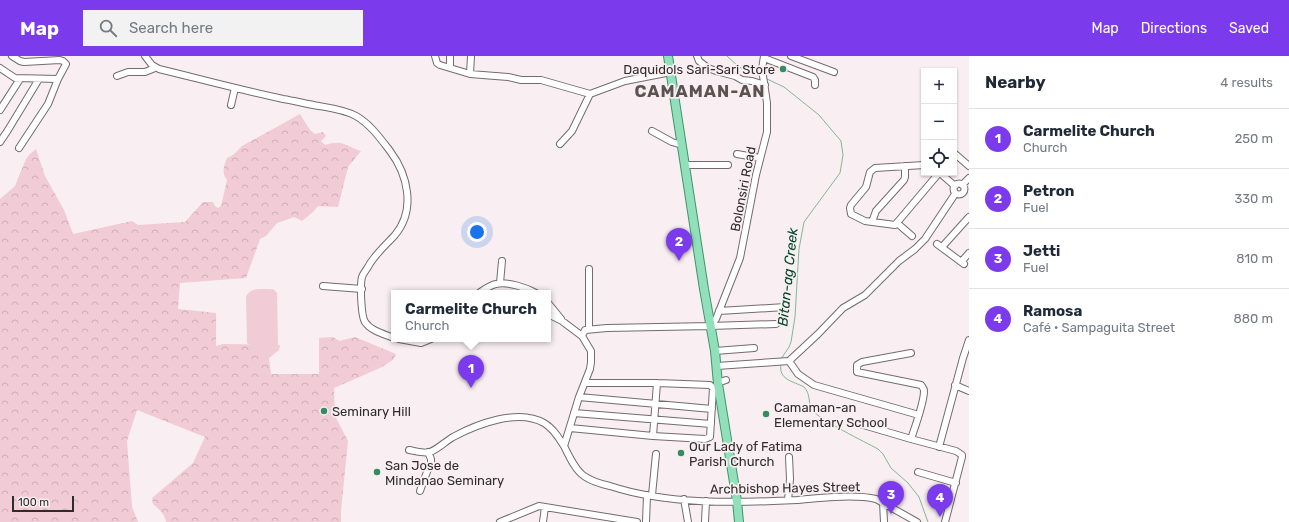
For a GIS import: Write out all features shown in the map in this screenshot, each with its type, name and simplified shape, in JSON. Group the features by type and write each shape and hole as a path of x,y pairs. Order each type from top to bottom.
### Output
{"main road":[{"path":"668,56 712,324 718,384 739,522"}],"street":[{"path":"12,56 24,62 60,60 66,64 48,104 19,148"},
{"path":"145,56 155,68"},
{"path":"435,56 437,63 470,74 508,77 521,80 541,80 590,94 625,81 671,72"},
{"path":"450,56 450,67"},
{"path":"470,74 471,56"},
{"path":"697,56 699,61 708,68 736,76 742,80 764,84"},
{"path":"790,56 834,72"},
{"path":"764,57 813,77 815,80 815,85"},
{"name":"Bolonsiri Road","path":"712,324 719,311 740,258 768,125 767,103 762,74 764,57"},
{"path":"117,76 128,72 145,72 155,68 235,88 346,111 364,121 395,158 404,176 408,193 406,213 401,227 368,266 362,278 361,302 364,321 373,330 391,337"},
{"path":"0,78 2,69 15,78 20,79 58,79"},
{"path":"0,110 20,79"},
{"path":"0,142 39,79"},
{"path":"231,106 235,88"},
{"path":"560,144 572,131 590,94"},
{"path":"652,131 672,142 682,145"},
{"path":"737,154 760,158"},
{"path":"957,156 969,166"},
{"path":"686,165 728,165"},
{"path":"921,165 877,168 870,172 866,187 851,205 850,211 853,216 861,220 872,222 892,225 897,223 937,176"},
{"path":"872,222 876,211 904,180 904,166"},
{"path":"943,176 955,186"},
{"path":"955,186 958,184 962,185 969,178"},
{"path":"962,185 965,189 964,193 969,198"},
{"path":"717,366 787,361 818,334 843,308 865,295 899,261 925,239 955,194 953,190 955,186"},
{"path":"955,194 961,195 964,193"},
{"path":"969,218 940,246 963,263 969,252"},
{"path":"897,223 912,236"},
{"path":"500,283 502,260"},
{"path":"589,269 589,329"},
{"path":"484,290 500,283 530,290"},
{"path":"323,286 362,289"},
{"path":"551,307 562,321"},
{"path":"719,311 785,307"},
{"path":"551,316 562,321 582,336 588,346 591,357 590,369 564,446"},
{"path":"582,336 585,330 589,329 712,324 776,324"},
{"path":"939,447 955,385 969,340"},
{"path":"715,351 754,348"},
{"path":"911,353 862,362 857,365 855,372 921,386 924,389 919,415 911,439"},
{"path":"963,358 969,362"},
{"path":"787,361 798,374 814,385 919,415"},
{"path":"718,384 726,380"},
{"path":"570,428 653,436 710,437 712,388 710,385 585,383"},
{"path":"653,436 657,383"},
{"path":"955,385 969,392"},
{"path":"579,398 712,409"},
{"path":"574,413 711,424"},
{"name":"Archbishop Hayes Street","path":"428,452 432,451 447,440 478,425 515,417 530,418 545,423 557,435 576,467 584,476 622,490 684,500 706,501 867,497 876,498 917,522"},
{"path":"860,424 956,451 962,455 962,460 945,522"},
{"path":"409,450 428,452 431,459 431,463 420,491"},
{"path":"646,522 656,454"},
{"path":"788,500 790,457"},
{"path":"918,472 956,483"},
{"path":"684,500 688,522"},
{"path":"705,522 706,501"},
{"path":"882,502 884,522"},
{"path":"500,522 539,506 637,522"},
{"path":"543,522 545,507"}],"green space":[{"path":"300,114 310,130 315,134 323,132 326,136 321,141 325,145 340,143 361,151 348,167 338,207 318,206 302,221 294,217 277,223 266,236 260,239 246,278 180,283 178,309 216,313 216,346 223,344 280,345 279,350 269,358 271,374 319,374 319,338 333,337 339,341 355,337 396,354 393,360 380,368 334,388 335,416 348,441 341,522 166,522 163,514 153,504 152,498 193,463 205,437 137,410 127,441 132,507 138,522 0,522 0,199 15,186 26,159 36,149 45,176 64,210 73,234 132,221 138,225 185,222 203,202 213,202 218,208 221,206 227,180 225,177 224,166 227,158 233,155 242,146"},
{"path":"273,289 277,293 278,345 262,354 247,343 246,297 250,291"}],"waterway":[{"name":"Bitan-ag Creek","path":"727,56 739,67 760,76"},
{"name":"Bitan-ag Creek","path":"767,79 784,87 819,115 841,141 843,155 840,173 804,222 799,249 795,317 791,342 781,359"},
{"name":"Bitan-ag Creek","path":"781,364 782,374 784,377 804,387 809,396 812,410 833,425 878,449 883,454 891,468 908,483 919,497 928,522"}],"place":[{"name":"Daquidols Sari-Sari Store","path":"783,69"},
{"name":"Petron","path":"679,261"},
{"name":"Carmelite Church","path":"471,388"},
{"name":"Seminary Hill","path":"324,411"},
{"name":"Camaman-an Elementary School","path":"766,414"},
{"name":"Our Lady of Fatima Parish Church","path":"681,453"},
{"name":"San Jose de Mindanao Seminary","path":"377,472"},
{"name":"Jetti","path":"891,514"},
{"name":"Ramosa","path":"940,517"}],"district":[{"name":"CAMAMAN-AN","path":"700,91"}]}
